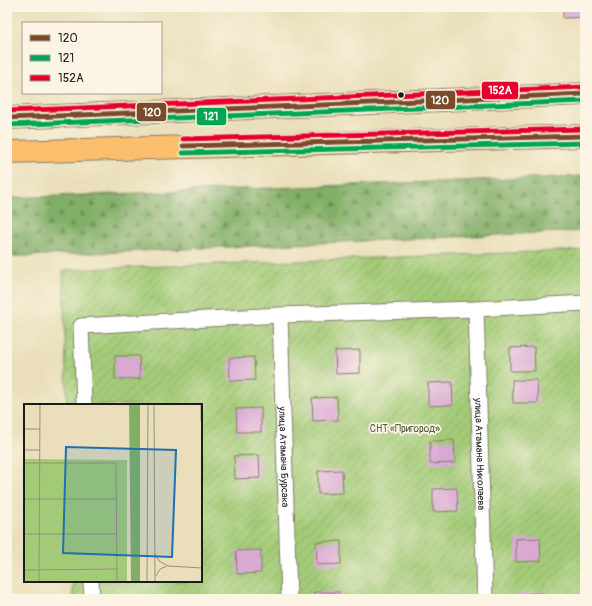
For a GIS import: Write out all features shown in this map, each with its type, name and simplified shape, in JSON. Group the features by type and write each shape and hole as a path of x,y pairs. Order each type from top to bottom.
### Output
{"main road":[{"path":"7,118 582,93"},
{"path":"7,152 585,136"}],"street":[{"path":"84,404 81,326 280,315 476,309 585,303"},
{"name":"улица Атамана Николаева","path":"476,309 485,599"},
{"name":"улица Атамана Бурсака","path":"280,315 289,599"},
{"path":"91,582 92,599"}],"green space":[{"path":"585,176 585,231 7,257 7,198"},
{"name":"СНТ «Пригород»","path":"585,250 585,599 73,599 73,582 202,582 202,404 67,404 63,270"}],"building":[{"path":"563,7 585,7 585,17 563,18"},
{"path":"534,347 535,371 510,371 510,348"},
{"path":"360,350 360,373 336,374 335,351"},
{"path":"115,356 139,356 140,379 115,379"},
{"path":"254,357 255,380 230,381 229,358"},
{"path":"512,380 537,380 538,403 513,403"},
{"path":"452,382 453,405 428,406 428,383"},
{"path":"337,397 338,420 313,421 312,398"},
{"path":"261,408 261,432 237,432 236,409"},
{"path":"454,440 455,463 430,464 430,441"},
{"path":"259,455 260,478 235,479 234,456"},
{"path":"342,470 343,493 318,494 318,471"},
{"path":"457,488 458,511 433,512 433,489"},
{"path":"540,538 541,561 516,562 516,539"},
{"path":"341,541 341,564 317,565 316,542"},
{"path":"261,550 261,573 237,574 236,551"},
{"path":"314,592 339,592 339,599 314,599"},
{"path":"543,593 543,599 518,599 518,594"},
{"path":"439,596 463,596 463,599 439,599"}],"transit line":[{"name":"152A","path":"7,111 585,87"},
{"name":"120","path":"7,118 585,94"},
{"name":"121","path":"7,125 585,101"},
{"name":"152A","path":"183,139 585,129"},
{"name":"120","path":"183,146 585,136"},
{"name":"121","path":"183,153 585,143"}]}
